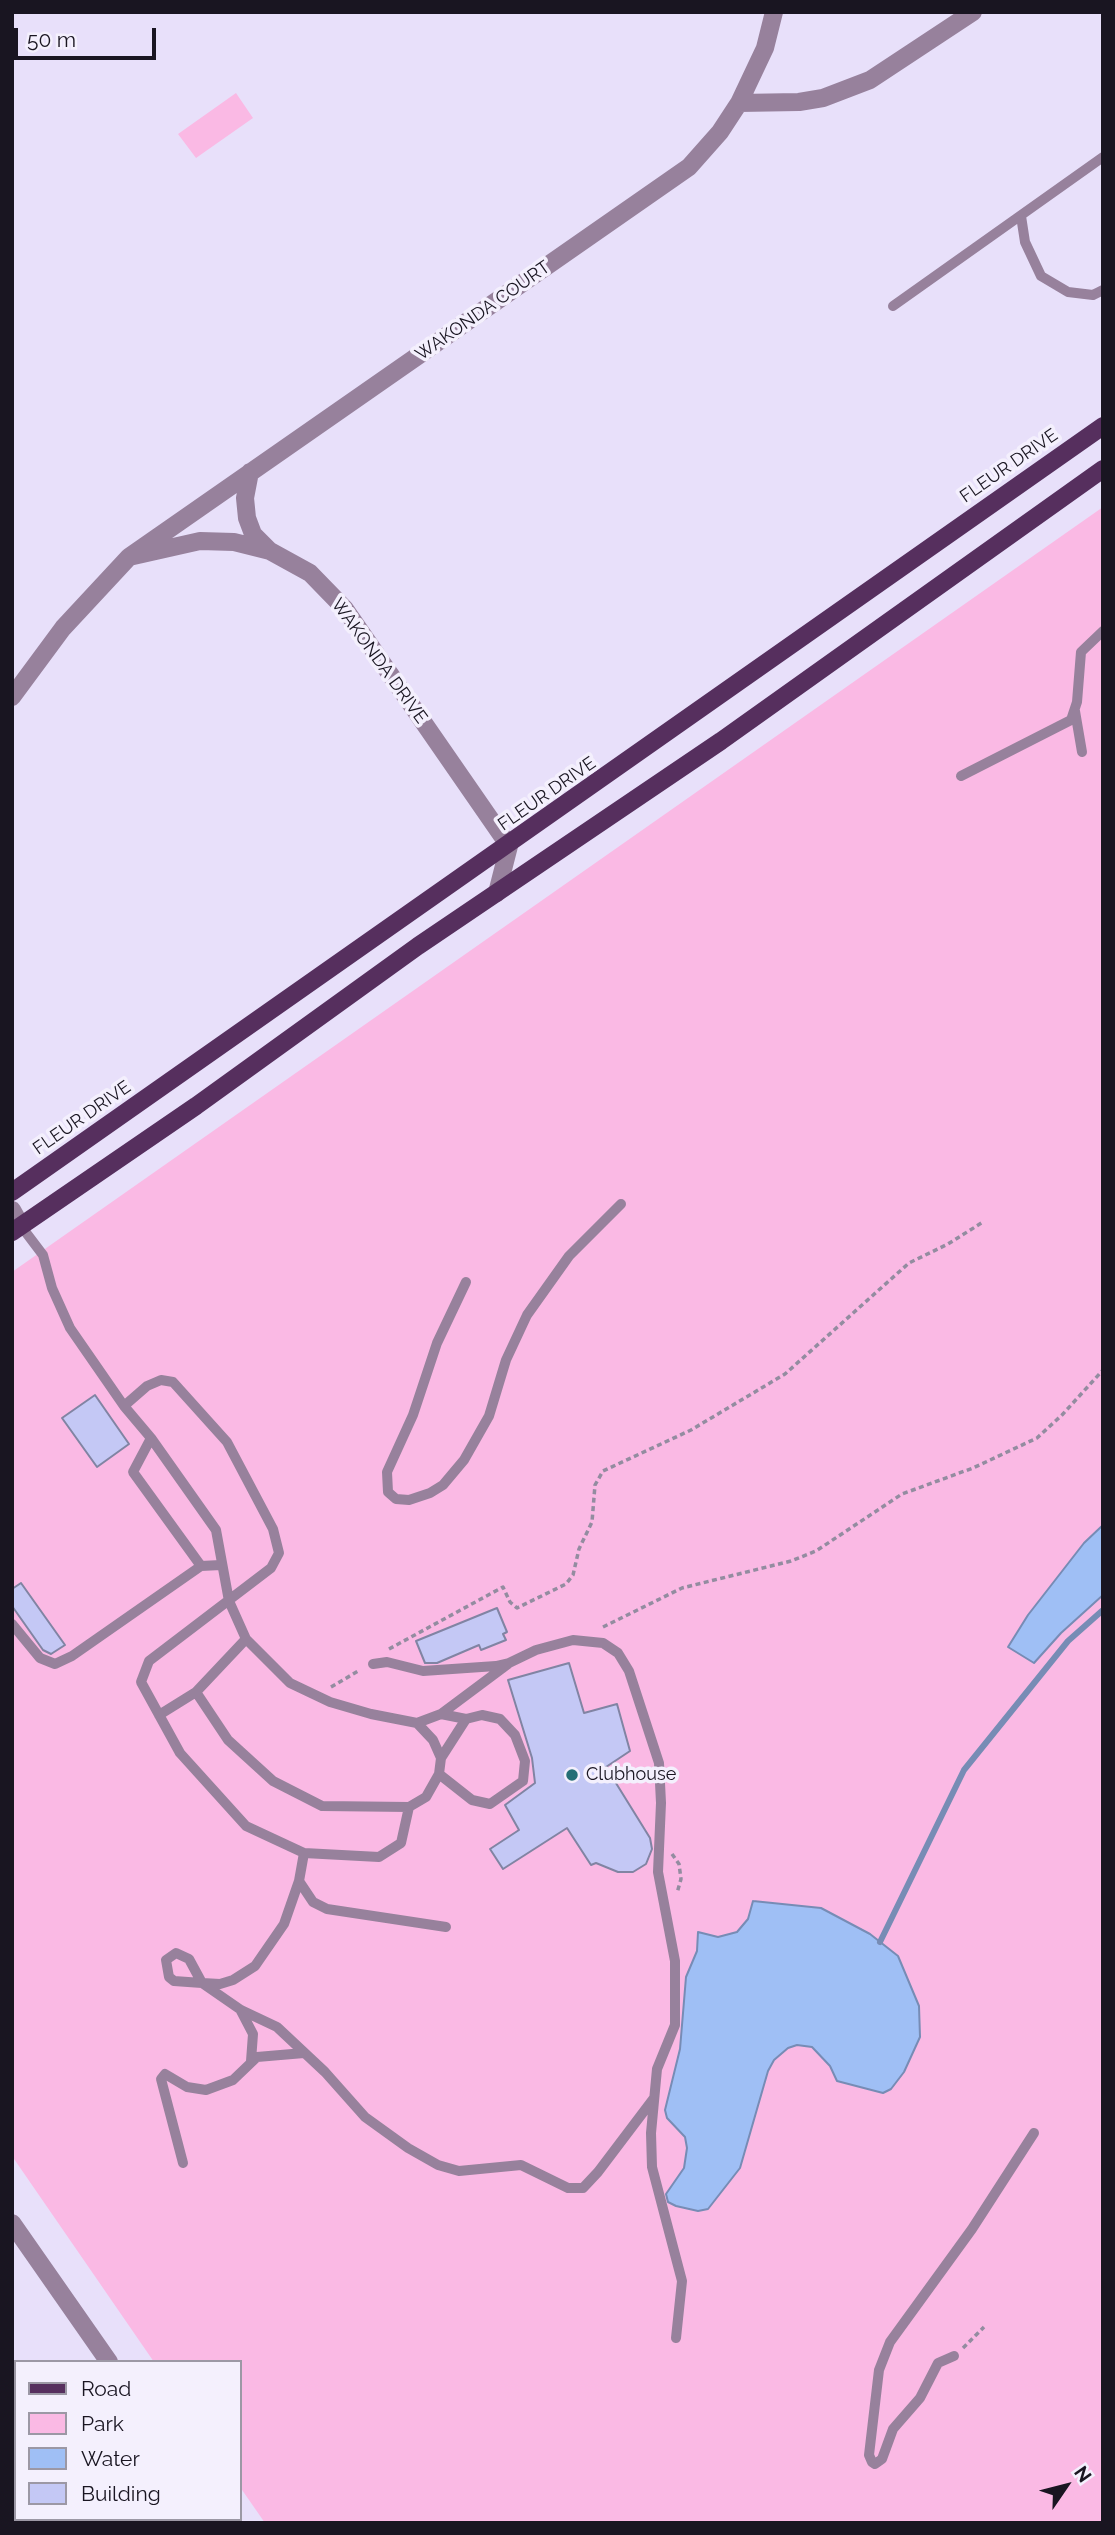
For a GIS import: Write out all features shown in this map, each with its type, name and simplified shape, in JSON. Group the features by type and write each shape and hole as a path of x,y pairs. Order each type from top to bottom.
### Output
{"main road":[{"name":"FLEUR DRIVE","path":"12,1192 509,846 1103,426"},
{"path":"15,1223 496,892 721,741 1103,469"}],"street":[{"name":"WAKONDA COURT","path":"129,557 689,167 720,132 739,103 765,48 774,12"},
{"path":"739,103 799,102 823,98 870,80 973,12"},
{"path":"250,472 245,498 247,517 253,534 270,551"},
{"name":"WAKONDA DRIVE","path":"129,557 201,541 234,542 270,551 310,573 345,609 509,846"},
{"path":"12,697 63,628 129,557"},
{"path":"496,892 509,846"},
{"path":"12,2223 108,2360"}],"lane":[{"path":"893,306 1103,158"},
{"path":"1021,216 1025,242 1041,276 1068,292 1093,295 1103,290"},
{"path":"1082,752 1075,711 1080,652 1103,631"},
{"path":"961,776 1063,726 1075,711"},
{"path":"466,1282 440,1335 411,1422 387,1472 388,1492 396,1499 409,1500 430,1493 457,1469 484,1428 511,1347 527,1315 569,1256 621,1204"},
{"path":"15,1223 44,1255 51,1288 70,1328 216,1530 229,1601 246,1639 290,1683 317,1696 371,1714 417,1723 441,1714 494,1678 509,1663 536,1650 577,1640 603,1643 618,1653 629,1671 659,1763 661,1802 658,1872 675,1961 676,2010 672,2038 657,2068 652,2167 666,2225 677,2253 682,2286 676,2338"},
{"path":"124,1406 147,1386 161,1380 173,1382 227,1442 273,1529 279,1553 271,1568 149,1661 141,1682 180,1753 246,1826 304,1853 379,1857 401,1843 409,1807"},
{"path":"151,1437 133,1472 201,1566"},
{"path":"12,1624 40,1658 55,1664 72,1656 201,1566 221,1565"},
{"path":"159,1715 196,1692 246,1639"},
{"path":"373,1664 387,1662 423,1671 509,1663"},
{"path":"196,1692 228,1740 273,1781 322,1805 409,1807 426,1797 439,1774 441,1758 466,1718"},
{"path":"439,1774 472,1800 490,1804 523,1781 525,1761 515,1735 500,1719 482,1715 466,1718 441,1714"},
{"path":"417,1723 433,1740 441,1758"},
{"path":"304,1853 299,1881 284,1924 265,1956 233,1980 220,1984 202,1983 241,2010 277,2026 365,2117 408,2148 438,2165 468,2172 521,2165 575,2189 590,2182 654,2097"},
{"path":"299,1881 313,1902 327,1909 446,1927"},
{"path":"241,2010 253,2034 251,2061"},
{"path":"183,2163 161,2079 165,2074 187,2087 206,2090 233,2080 251,2061 271,2054 304,2053"},
{"path":"954,2356 938,2363 920,2398 892,2429 882,2459 875,2464 872,2462 869,2455 879,2370 890,2342 972,2229 1034,2133"}],"path":[{"path":"317,1696 373,1664 390,1648 422,1629 503,1587 510,1602 517,1608 566,1584 573,1575 579,1549 592,1522 595,1485 603,1471 691,1430 785,1374 909,1262 948,1244 983,1222"},
{"path":"577,1640 682,1588 791,1561 816,1551 902,1494 973,1468 1037,1438 1103,1370"},
{"path":"954,2356 984,2327"}],"green space":[{"path":"236,93 253,118 196,158 178,134"},
{"path":"1103,507 1103,2523 265,2523 242,2490 242,2360 153,2360 12,2156 12,1272"}],"water":[{"path":"1103,1525 1103,1595 1061,1633 1034,1663 1008,1647 1028,1615 1084,1543"},
{"path":"753,1901 821,1908 870,1934 898,1956 919,2006 920,2037 904,2072 891,2089 883,2093 837,2081 830,2066 812,2047 797,2045 788,2048 774,2060 768,2071 740,2168 708,2209 698,2211 668,2202 666,2194 684,2168 687,2148 685,2137 667,2118 665,2110 680,2049 686,1977 697,1951 698,1932 718,1937 737,1932 748,1919"}],"building":[{"path":"95,1395 129,1444 97,1467 62,1418"},
{"path":"21,1583 65,1645 51,1654 43,1650 12,1606 12,1589"},
{"path":"497,1608 507,1632 503,1634 506,1640 481,1650 479,1645 437,1663 425,1663 416,1641"},
{"name":"Clubhouse","path":"569,1663 584,1713 617,1704 630,1751 606,1767 650,1838 652,1849 646,1864 633,1872 618,1872 596,1863 591,1865 567,1828 503,1869 490,1849 519,1830 505,1805 535,1783 532,1758 508,1680"}],"waterway":[{"path":"880,1942 964,1770 1068,1641 1103,1610"}],"place":[{"name":"Clubhouse","path":"572,1775"}]}
